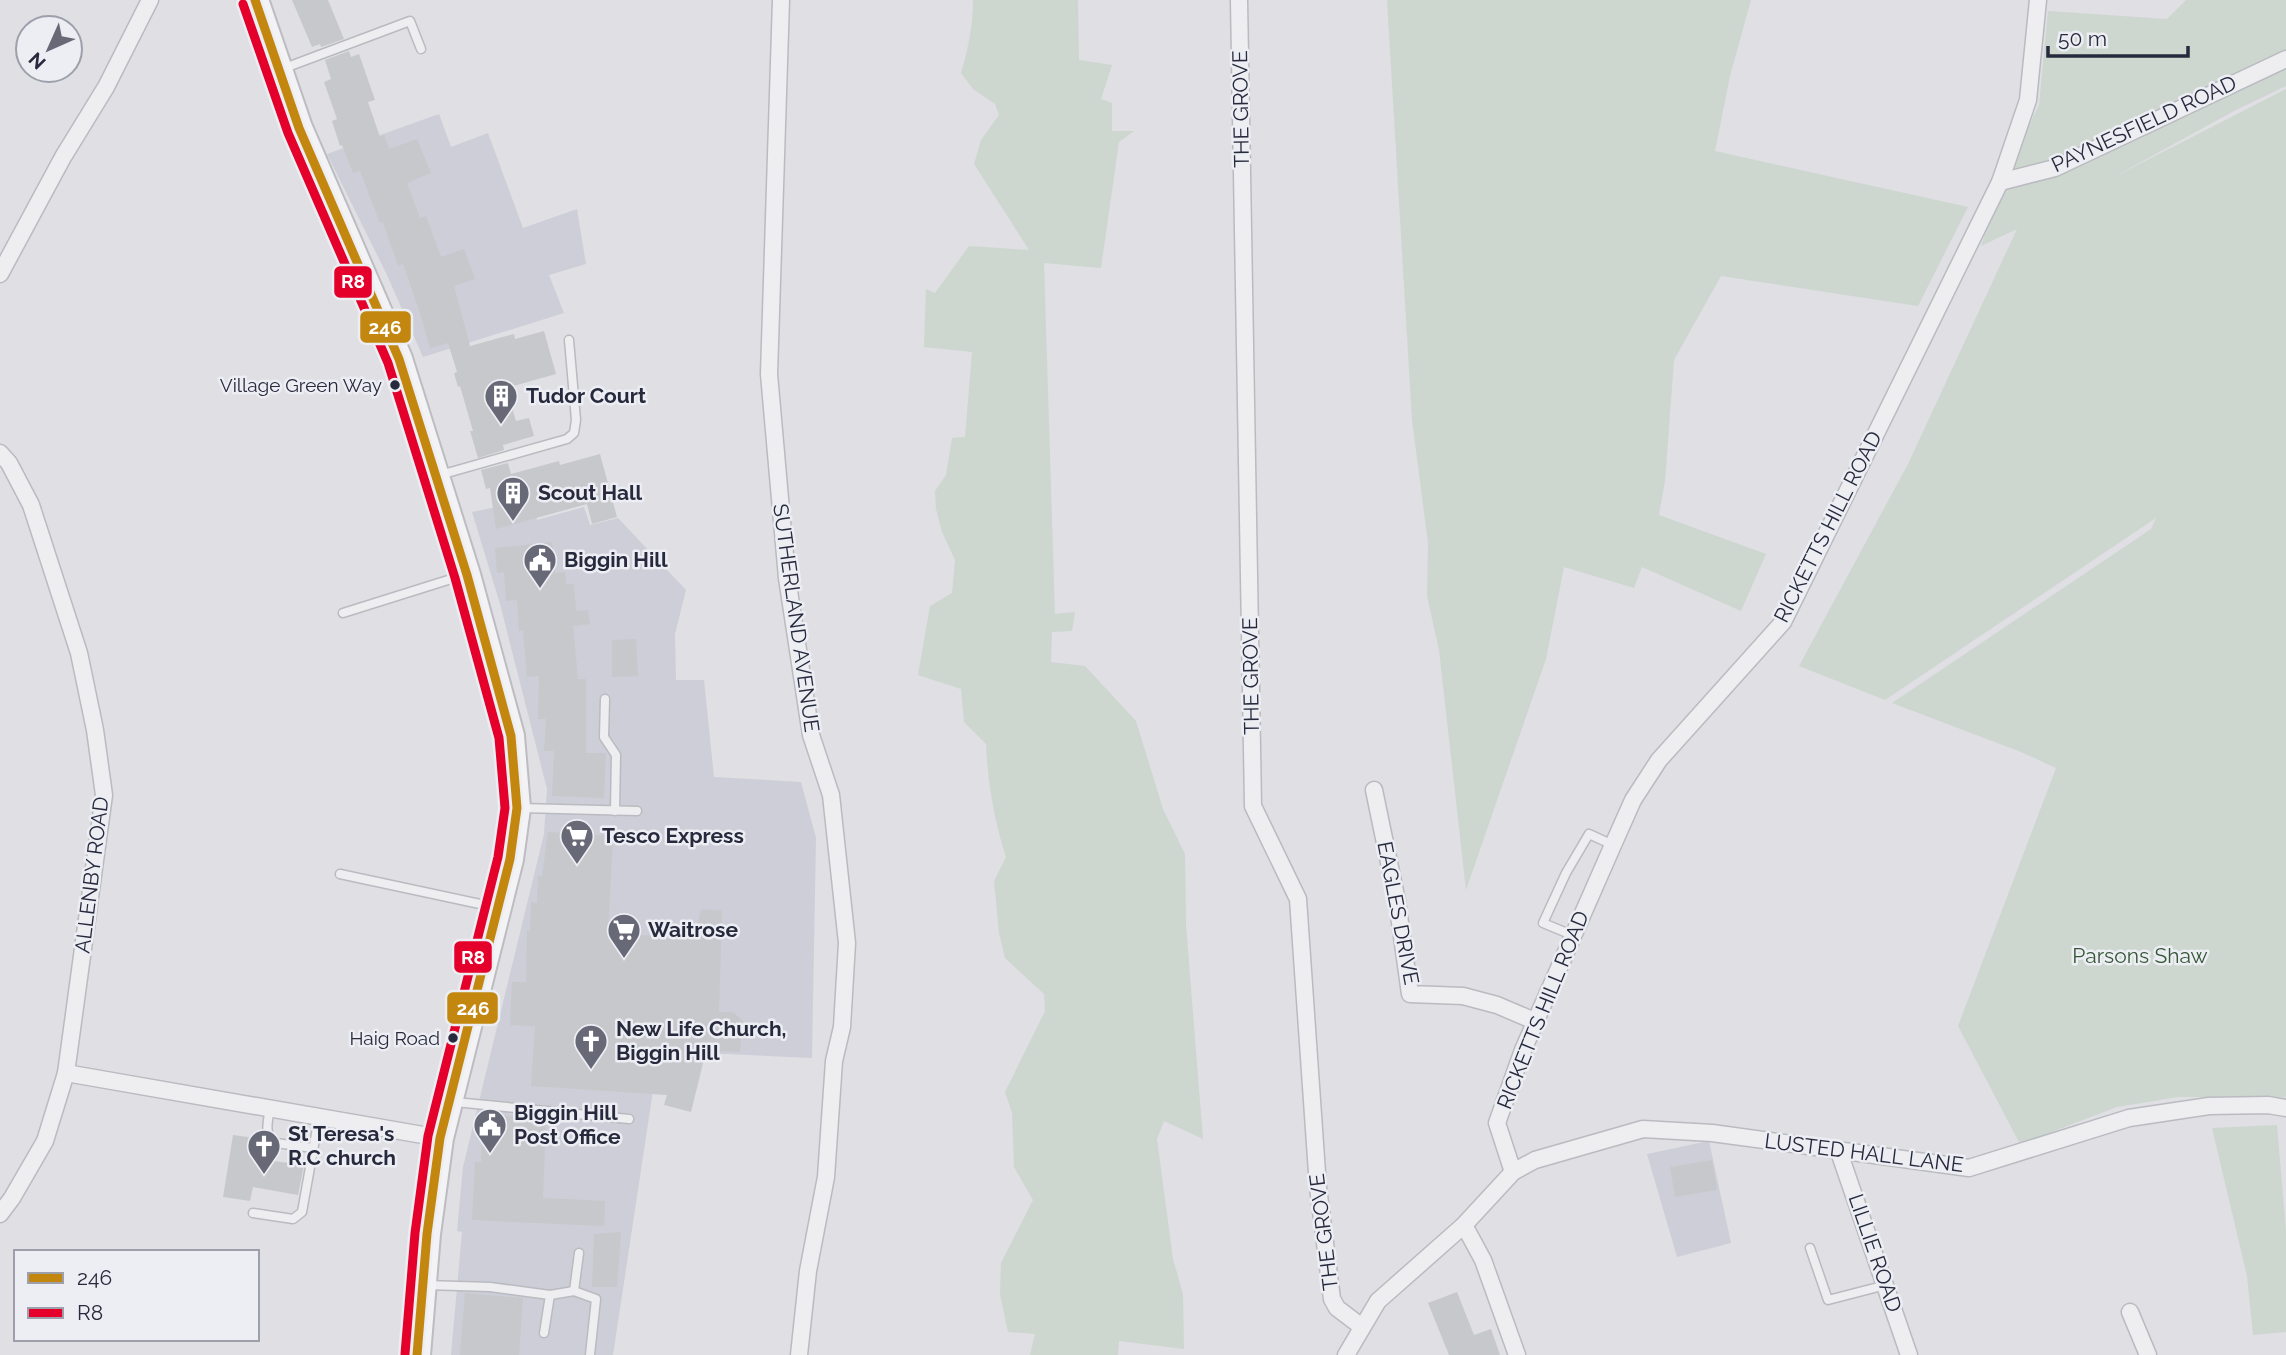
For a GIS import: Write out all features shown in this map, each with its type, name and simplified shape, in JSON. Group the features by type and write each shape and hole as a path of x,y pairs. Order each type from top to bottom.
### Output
{"main road":[{"path":"255,0 299,128 399,359 467,575 511,736 517,808 510,859 440,1138 417,1355"}],"street":[{"path":"0,274 106,87 150,0"},
{"name":"SUTHERLAND AVENUE","path":"781,0 769,374 787,578 811,735 831,795 847,943 842,1027 834,1061 826,1177 808,1271 799,1355"},
{"name":"THE GROVE","path":"1240,0 1253,806 1298,898 1318,1187 1332,1299 1337,1308 1362,1327"},
{"name":"RICKETTS HILL ROAD","path":"1513,1172 1497,1123 1523,1051 1612,845 1633,800 1659,761 1783,622 2000,182 2028,100 2038,0"},
{"name":"PAYNESFIELD ROAD","path":"2000,182 2055,168 2286,59"},
{"name":"ALLENBY ROAD","path":"0,453 9,463 31,505 76,641 95,730 104,795 66,1073 45,1141 0,1214"},
{"name":"EAGLES DRIVE","path":"1374,790 1397,901 1410,994 1463,996 1497,1005 1537,1022"},
{"path":"66,1073 440,1138"},
{"name":"LUSTED HALL LANE","path":"1346,1355 1378,1301 1464,1226 1513,1172 1535,1160 1643,1129 1712,1133 1969,1168 2129,1118 2209,1105 2268,1105 2286,1108"},
{"name":"LILLIE ROAD","path":"1839,1152 1909,1355"},
{"path":"1464,1226 1483,1260 1517,1355"},
{"path":"2130,1312 2148,1355"}],"lane":[{"path":"279,70 410,21 421,49"},
{"path":"437,476 567,439 574,433 576,420 569,340"},
{"path":"343,613 467,575"},
{"path":"605,699 604,737 616,755 615,811"},
{"path":"517,808 636,811"},
{"path":"1572,935 1543,923 1566,873 1589,834 1612,845"},
{"path":"340,874 498,908"},
{"path":"450,1102 629,1119"},
{"path":"270,1108 267,1131 271,1140 313,1148"},
{"path":"253,1213 293,1219 299,1217 319,1117"},
{"path":"1810,1248 1828,1300 1886,1285"},
{"path":"574,1291 579,1253"},
{"path":"423,1284 490,1287 550,1295 574,1291 596,1299 590,1355"},
{"path":"544,1334 550,1295"}],"shaded area":[{"path":"439,114 451,147 488,133 523,228 577,209 586,264 549,275 564,313 423,357 387,275 327,154"},
{"path":"506,505 534,506 537,520 584,507 590,525 618,518 686,590 675,634 676,680 704,680 714,777 801,782 816,838 812,1058 659,1051 613,1355 451,1355 462,1232 457,1231 463,1167 544,834 547,789 500,604 472,512"},
{"path":"1709,1141 1731,1243 1677,1257 1647,1154"}],"green space":[{"path":"973,0 1078,0 1079,60 1112,65 1101,99 1112,103 1112,131 1134,131 1119,142 1101,268 1044,263 1055,614 1075,612 1072,631 1052,632 1051,662 1085,666 1136,721 1163,809 1185,854 1186,925 1203,1139 1164,1121 1157,1139 1173,1259 1183,1294 1184,1349 1119,1341 1118,1355 1030,1355 1035,1334 1008,1332 1000,1294 1001,1263 1033,1200 1014,1167 1012,1113 1005,1092 1045,1011 1044,994 1005,958 999,933 994,881 1006,857 992,802 986,744 964,722 961,689 918,675 930,606 952,593 955,560 942,532 935,491 946,475 952,438 965,437 972,352 924,347 926,289 935,293 969,246 1029,250 974,164 981,140 999,115 995,104 973,89 961,73 970,37"},
{"path":"1387,0 1751,0 1730,76 1715,151 1968,207 1918,306 1721,276 1674,360 1665,481 1659,515 1766,554 1741,611 1642,567 1634,588 1564,567 1546,659 1466,890 1439,650 1427,596 1428,543 1412,420"},
{"name":"Parsons Shaw","path":"2186,0 2286,0 2286,86 2234,111 2112,178 2286,89 2286,1097 2178,1097 2117,1107 2020,1144 1958,1026 2056,768 1892,703 2151,529 2156,518 1885,700 1799,666 1908,464 2017,229 1981,246 2005,173 2039,105 2048,11 2167,19"},
{"path":"2277,1125 2286,1232 2286,1332 2253,1335 2247,1276 2212,1128"}],"building":[{"path":"292,0 328,0 344,39 321,47 320,44 312,47"},
{"path":"349,51 351,57 359,54 375,100 368,102 380,137 384,135 389,149 417,139 431,173 407,183 420,218 426,216 441,257 464,249 475,279 454,286 470,346 514,334 515,339 544,331 556,374 506,388 516,421 529,418 534,436 503,445 504,450 478,458 448,343 430,348 403,264 398,266 383,222 380,223 360,171 353,173 342,145 340,146 332,121 337,119 324,82 331,79 325,60"},
{"path":"600,454 617,517 592,524 587,504 496,529 490,488 486,489 481,470 508,463 511,474 559,461 560,465"},
{"path":"552,542 555,573 565,572 566,584 574,584 576,611 588,610 590,624 573,626 578,679 586,679 586,753 606,753 604,798 552,796 554,751 544,751 546,719 538,719 539,676 527,677 517,600 506,601 504,572 497,573 495,548"},
{"path":"636,639 638,676 612,677 612,640"},
{"path":"548,832 613,836 608,934 695,937 701,909 722,911 719,1012 733,1012 743,1021 740,1052 706,1051 691,1112 664,1105 667,1095 531,1086 535,1026 510,1025 512,982 526,982 527,931 530,931 531,902 537,903 538,876 542,877"},
{"path":"483,1115 546,1118 543,1198 605,1201 604,1226 472,1220 475,1162 481,1162"},
{"name":"St Teresa's R.C church","path":"233,1135 262,1139 258,1159 304,1165 298,1195 253,1187 250,1201 223,1197"},
{"path":"1712,1160 1717,1190 1675,1197 1670,1167"},
{"path":"621,1232 617,1287 592,1287 594,1234"},
{"path":"1457,1292 1474,1335 1491,1329 1500,1355 1449,1355 1428,1303"},
{"path":"465,1293 523,1298 519,1355 460,1355"}],"transit line":[{"name":"246","path":"255,0 299,128 399,359 467,575 511,736 517,808 510,859 440,1138 427,1234 417,1355"},
{"name":"R8","path":"243,4 288,133 388,363 455,578 499,738 505,808 498,857 428,1136 415,1233 405,1354"}],"place":[{"name":"Village Green Way","path":"395,385"},
{"name":"Tudor Court","path":"501,426"},
{"name":"Scout Hall","path":"513,523"},
{"name":"Biggin Hill","path":"540,590"},
{"name":"Tesco Express","path":"577,866"},
{"name":"Waitrose","path":"624,960"},
{"name":"Haig Road","path":"453,1038"},
{"name":"New Life Church, Biggin Hill","path":"591,1071"},
{"name":"Biggin Hill Post Office","path":"490,1155"},
{"name":"St Teresa's R.C church","path":"264,1176"}]}
